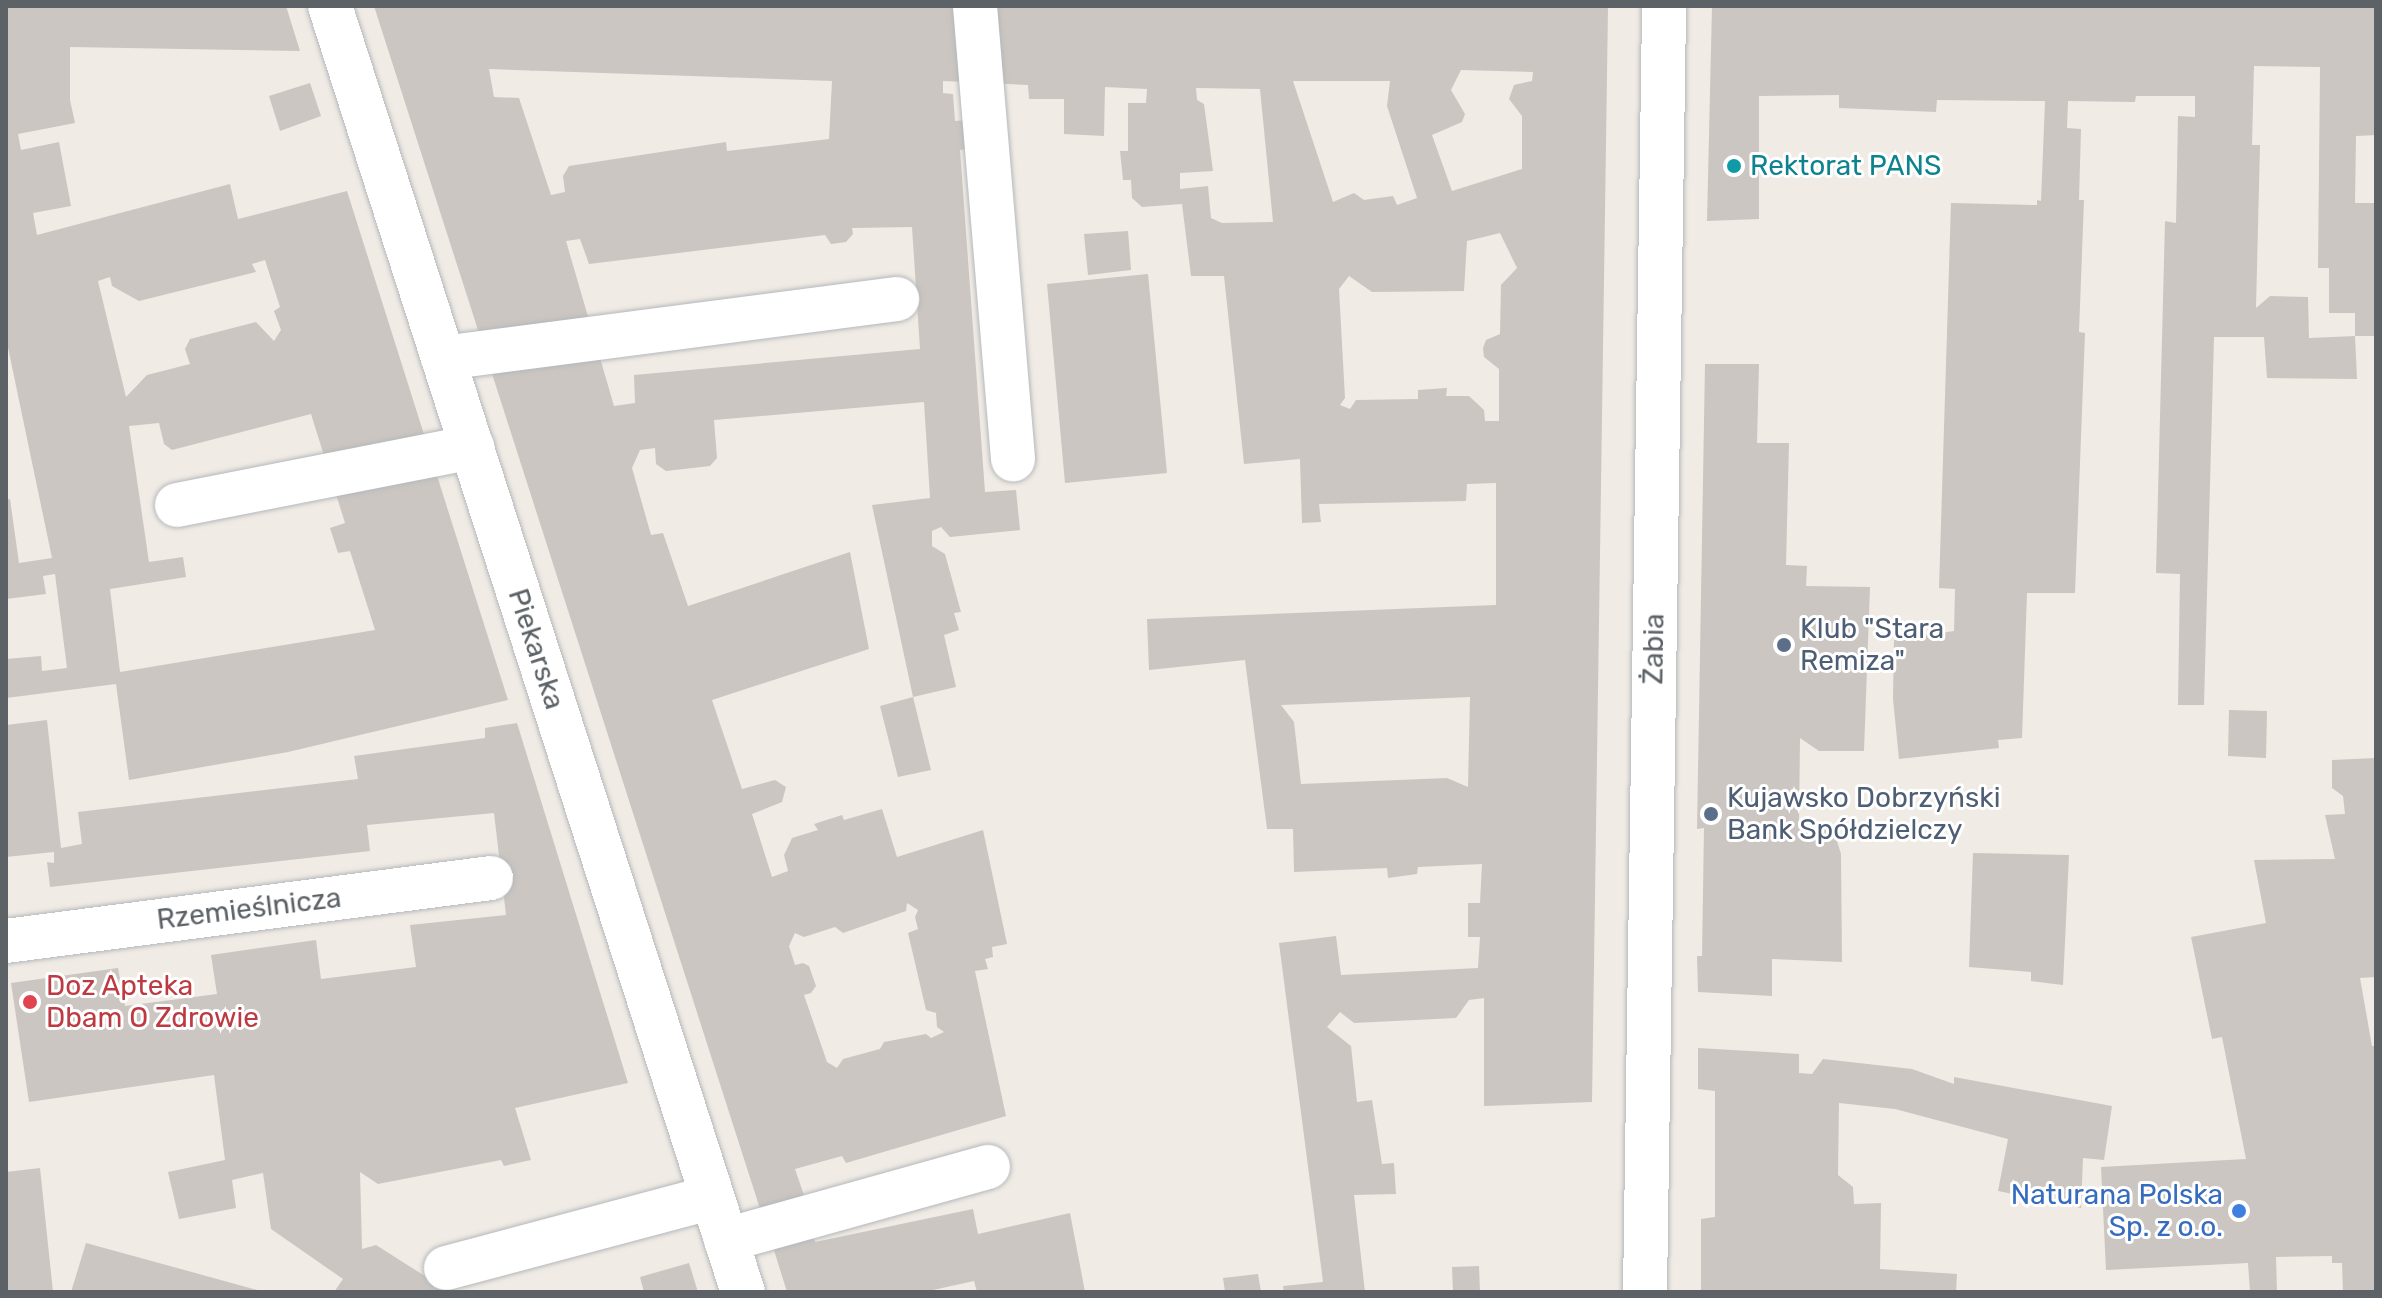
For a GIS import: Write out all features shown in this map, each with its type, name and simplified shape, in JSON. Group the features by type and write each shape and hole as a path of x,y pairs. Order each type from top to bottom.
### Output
{"street":[{"name":"Piekarska","path":"330,6 743,1292"},
{"path":"975,6 1013,459"},
{"name":"Żabia","path":"1645,1292 1664,6"},
{"path":"443,358 897,299"},
{"path":"177,505 472,447"},
{"name":"Rzemieślnicza","path":"6,941 491,878"},
{"path":"726,1240 988,1167"},
{"path":"446,1268 712,1197"}],"building":[{"path":"6,6 286,6 300,51 70,47 70,100 75,123 18,134 21,150 59,142 71,206 33,213 37,235 230,184 238,219 347,191 508,700 288,752 129,780 116,684 6,698 6,659 41,656 42,671 67,668 55,574 43,576 46,594 6,599 6,500 10,499 19,563 52,558 6,338","holes":["265,260 280,307 274,311 281,330 274,341 256,322 190,339 185,349 190,364 147,375 126,397 98,281 110,277 112,286 139,301 256,272 252,264","311,414 345,523 330,528 338,553 350,551 375,630 120,672 110,589 186,577 183,557 149,562 129,426 159,423 164,444 172,450"]},
{"path":"374,6 1608,6 1592,1102 1484,1106 1484,998 1469,1000 1456,1018 1354,1023 1340,1012 1327,1027 1351,1046 1357,1102 1372,1100 1382,1164 1394,1163 1396,1194 1354,1195 1365,1292 1284,1292 1283,1286 1323,1282 1279,943 1336,936 1341,975 1478,968 1480,937 1468,937 1468,903 1480,903 1482,864 1418,867 1417,874 1388,878 1387,868 1294,872 1293,829 1267,829 1245,660 1149,670 1147,619 1496,605 1496,483 1467,484 1466,501 1319,504 1321,522 1302,523 1300,459 1244,464 1224,276 1191,276 1182,204 1142,207 1132,198 1131,180 1123,180 1120,151 1128,151 1128,103 1146,103 1147,89 1105,87 1104,136 1064,134 1064,99 1029,99 1028,85 943,81 943,93 953,94 955,121 966,120 969,149 960,150 985,492 1016,490 1020,530 950,537 941,527 932,531 932,546 945,554 961,612 954,613 959,630 944,635 956,687 913,697 872,505 930,498 924,402 714,420 717,458 710,466 666,471 656,464 655,448 640,450 632,468 651,535 663,533 688,606 850,552 869,649 712,700 742,789 775,780 786,787 782,802 752,814 772,877 788,871 784,855 792,838 818,830 814,824 842,815 844,820 882,809 897,857 983,830 1007,944 992,947 993,957 985,959 988,969 975,971 1006,1116 846,1163 842,1156 795,1169 806,1201 762,1215","holes":["489,69 832,81 829,139 727,151 726,142 569,166 563,176 565,192 551,195 519,98 494,97","1461,70 1533,72 1532,81 1514,85 1509,99 1522,116 1522,169 1452,191 1432,135 1462,122 1465,114 1451,90","1293,81 1390,81 1387,106 1417,198 1397,205 1393,196 1364,200 1354,193 1333,202","1196,88 1260,89 1273,222 1222,223 1211,218 1208,186 1180,189 1180,173 1213,171 1204,104 1197,100","912,227 920,349 634,375 635,403 614,406 566,241 580,239 589,264 825,235 831,244 846,242 853,234 852,228","1500,233 1517,268 1501,285 1500,334 1486,340 1483,348 1484,357 1499,369 1499,421 1485,421 1484,410 1469,396 1446,396 1447,388 1418,390 1418,399 1356,400 1350,409 1340,405 1345,398 1339,289 1349,276 1372,292 1464,291 1467,241","1470,697 1468,787 1447,778 1301,784 1294,722 1281,705","907,903 918,910 915,917 918,929 908,933 926,1010 936,1013 937,1027 944,1032 931,1038 926,1034 884,1042 880,1049 843,1059 837,1068 827,1062 804,995 811,993 816,986 809,966 803,963 795,965 789,946 795,933 804,937 835,927 843,933 906,911"]},
{"path":"1712,6 2376,6 2376,135 2356,136 2355,203 2376,203 2376,336 2355,336 2357,379 2267,378 2264,337 2214,337 2204,705 2178,705 2180,574 2156,573 2165,221 2176,223 2178,116 2195,117 2195,96 2136,96 2135,102 2068,101 2067,128 2081,129 2079,200 2084,200 2079,332 2085,333 2075,593 2027,593 2022,738 1998,740 1999,748 1899,759 1893,699 1894,640 1954,631 1955,589 1939,588 1951,203 2037,205 2037,200 2041,201 2045,101 1937,100 1936,112 1839,108 1839,95 1759,96 1759,219 1707,221","holes":["2254,66 2320,67 2318,268 2329,268 2329,313 2355,313 2355,336 2309,338 2308,297 2270,296 2256,308 2260,145 2252,145"]},
{"path":"310,83 321,116 280,131 269,96"},
{"path":"1128,231 1131,270 1088,275 1084,234"},
{"path":"1148,274 1167,473 1065,483 1047,284"},
{"path":"1705,364 1759,364 1757,443 1789,443 1786,565 1807,566 1806,586 1870,587 1864,751 1819,751 1800,738 1799,823 1815,822 1834,831 1841,854 1842,962 1772,959 1772,996 1698,992 1697,956 1702,956 1704,828 1697,829"},
{"path":"913,697 931,770 898,777 880,706"},
{"path":"2229,710 2267,711 2266,758 2228,756"},
{"path":"47,720 61,848 82,844 78,812 358,779 354,756 485,738 485,728 517,723 628,1083 515,1108 531,1160 504,1166 501,1160 378,1184 360,1172 362,1249 376,1245 450,1292 334,1292 343,1279 271,1229 263,1173 232,1180 236,1208 179,1219 168,1172 225,1160 214,1075 29,1102 11,983 118,968 125,1006 217,994 211,955 316,940 321,979 416,967 410,925 506,915 494,813 367,825 370,851 50,887 47,862 54,863 54,852 6,857 6,725"},
{"path":"2376,758 2376,977 2360,978 2372,1046 2376,1046 2376,1292 2343,1292 2342,1263 2332,1263 2332,1256 2276,1257 2277,1292 2250,1292 2248,1263 2106,1270 2101,1167 2246,1159 2222,1037 2212,1039 2191,937 2266,923 2254,860 2335,859 2325,815 2345,814 2343,796 2332,788 2332,760"},
{"path":"1973,853 2069,855 2063,985 2031,981 2031,972 1969,967"},
{"path":"1698,1048 1799,1054 1799,1073 1812,1074 1823,1059 1912,1069 1954,1084 1954,1077 2112,1106 2104,1160 2083,1158 2081,1208 1998,1191 2008,1139 1895,1109 1839,1103 1838,1175 1853,1187 1854,1204 1881,1203 1880,1269 1957,1274 1956,1292 1701,1292 1701,1219 1715,1217 1715,1091 1698,1089"},
{"path":"40,1168 53,1292 6,1292 6,1172"},
{"path":"973,1209 978,1234 1070,1213 1085,1292 977,1292 974,1281 924,1292 787,1292 773,1247 813,1235 815,1242"},
{"path":"86,1243 261,1291 261,1292 71,1292"},
{"path":"689,1263 698,1292 644,1292 640,1277"},
{"path":"1479,1266 1480,1292 1453,1292 1452,1267"},
{"path":"1258,1274 1261,1292 1225,1292 1223,1278"}],"place":[{"name":"Rektorat PANS","path":"1734,166"},
{"name":"Klub \"Stara Remiza\"","path":"1784,645"},
{"name":"Kujawsko Dobrzyński Bank Spółdzielczy","path":"1711,814"},
{"name":"Doz Apteka Dbam O Zdrowie","path":"30,1002"},
{"name":"Naturana Polska Sp. z o.o.","path":"2239,1211"}]}
